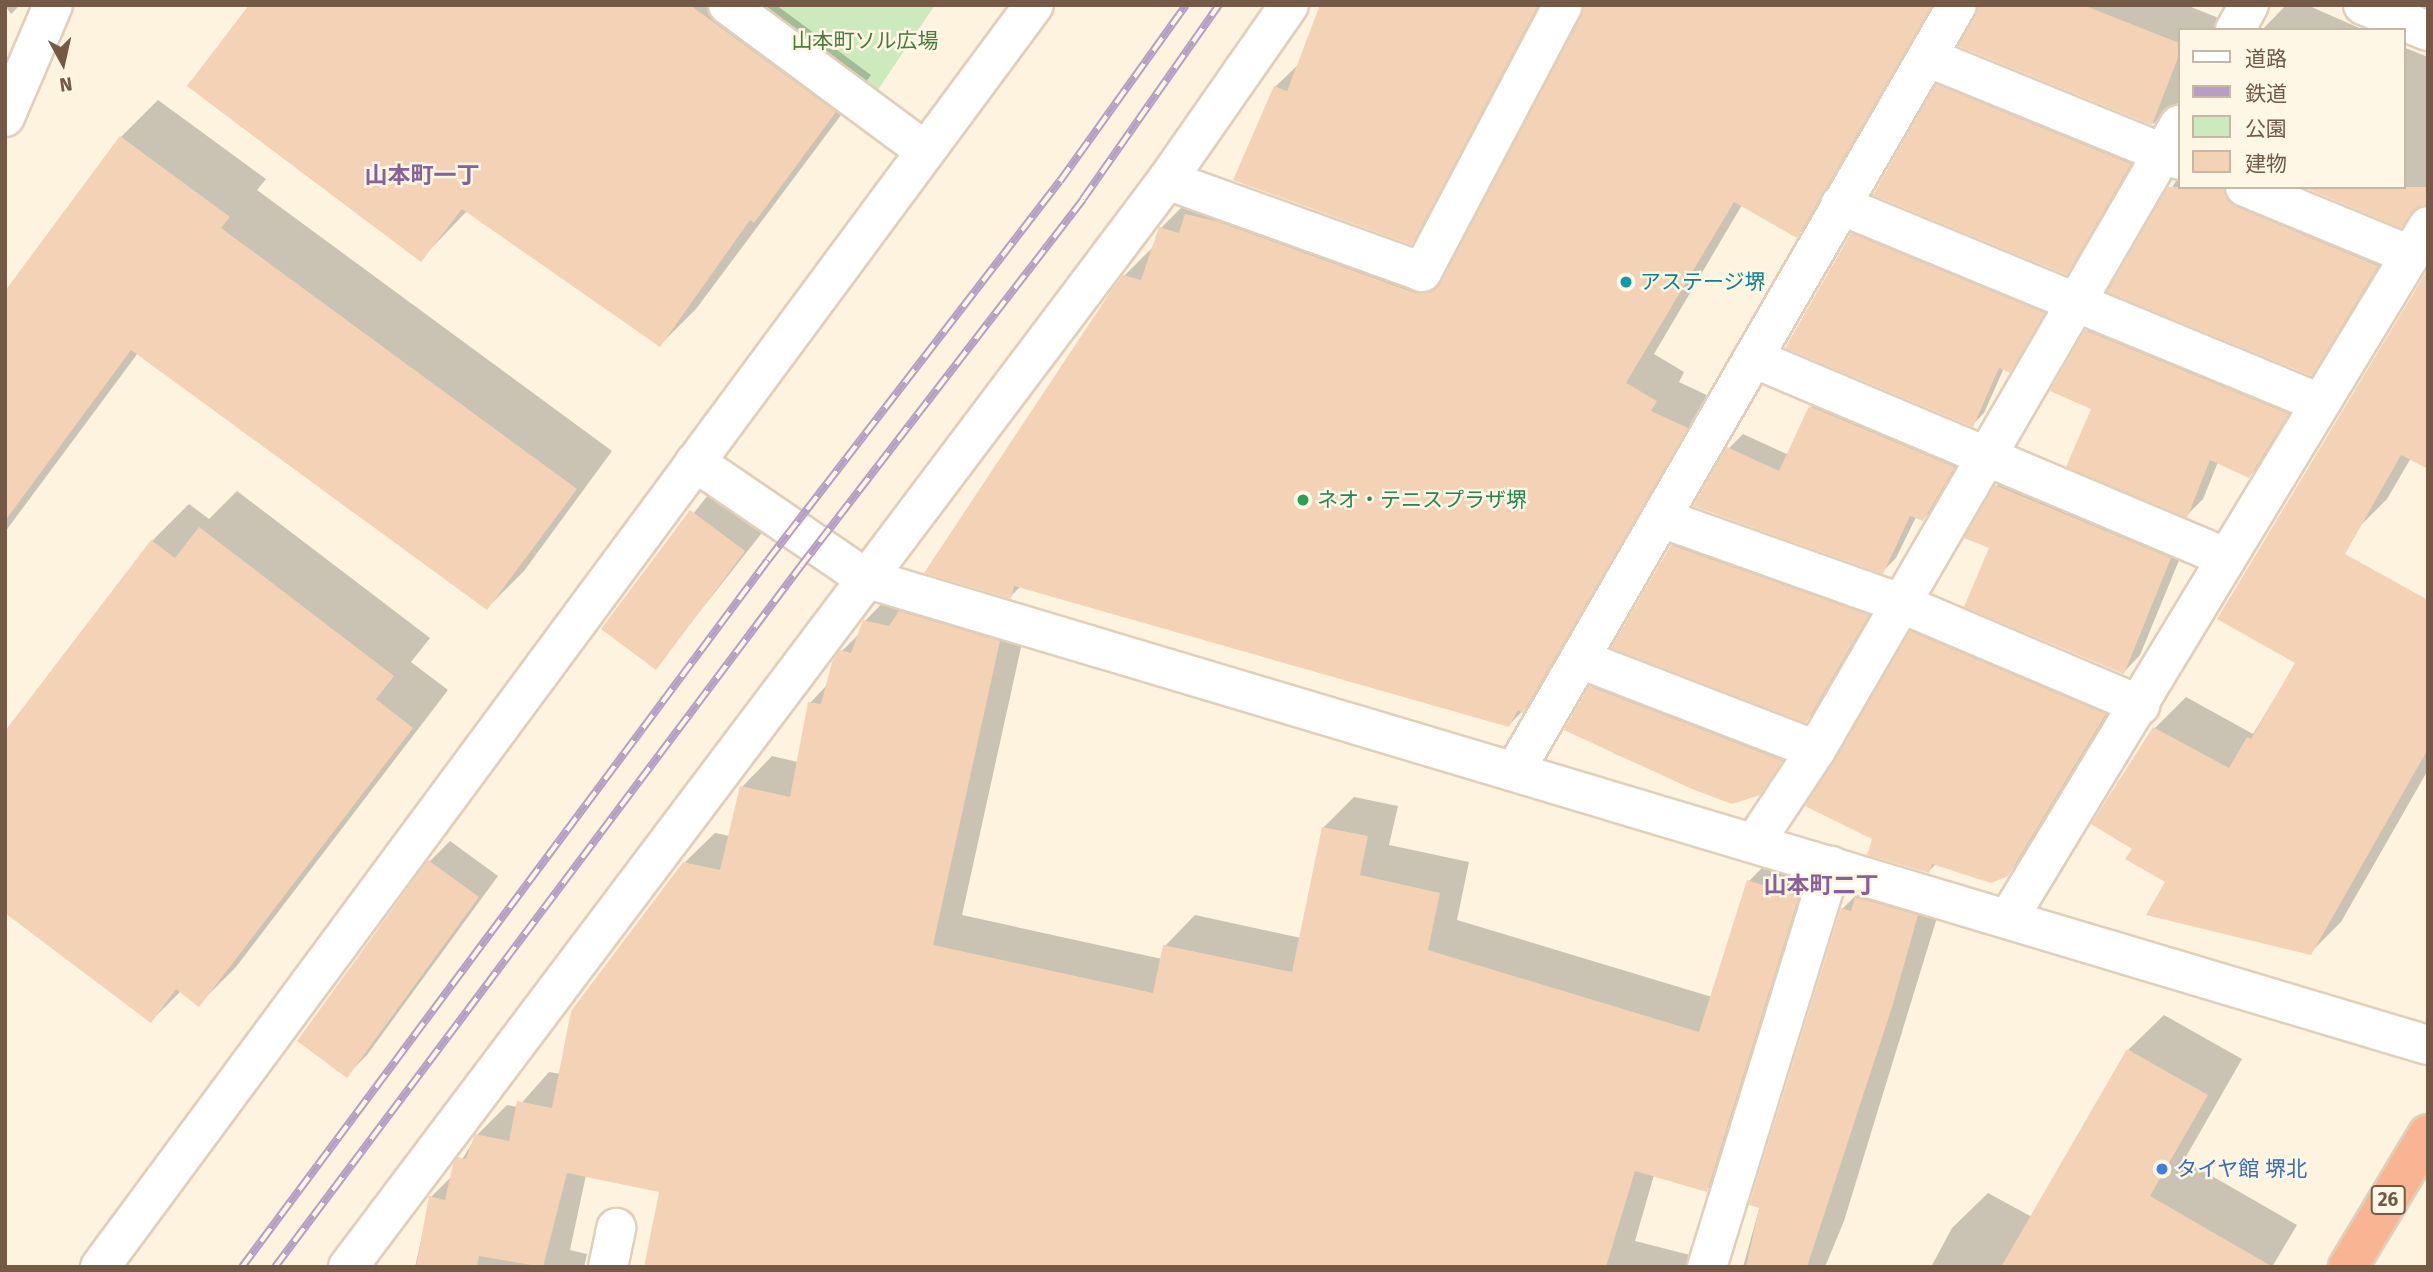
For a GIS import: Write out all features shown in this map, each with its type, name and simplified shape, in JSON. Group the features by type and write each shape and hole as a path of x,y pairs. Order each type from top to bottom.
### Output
{"highway":[{"name":"26","path":"2348,1267 2428,1134"}],"street":[{"path":"5,117 53,5"},
{"path":"728,5 925,151"},
{"path":"100,1267 1034,5"},
{"path":"348,1267 1167,180 1289,5"},
{"path":"1167,180 1422,272 1563,5"},
{"path":"1516,769 1957,5"},
{"path":"2236,28 2249,5"},
{"path":"2363,5 2428,31"},
{"path":"1755,842 1816,750 2077,301 2174,146 1927,57"},
{"path":"2008,919 2140,705 2419,240 2252,189"},
{"path":"1840,205 2320,403"},
{"path":"1752,358 1986,459 2227,558"},
{"path":"695,462 865,578 1516,769 2428,1045"},
{"path":"1661,518 1902,604 2140,705"},
{"path":"1580,659 1816,750"},
{"path":"1707,1267 1831,866"},
{"path":"608,1267 616,1228"}],"green space":[{"name":"山本町ソル広場","path":"756,5 935,5 875,94"}],"building":[{"path":"249,5 690,5 836,112 754,223 750,220 660,347 462,209 421,262 187,86"},
{"path":"1320,5 1538,5 1412,245 1233,180 1274,86 1287,91"},
{"path":"1585,5 1932,5 1797,238 1734,202 1626,383 1657,401 1651,411 1688,428 1523,713 1518,710 1509,727 1014,586 1011,599 924,573 1111,291 1123,275 1141,280 1159,227 1179,233 1185,214 1216,221 1415,293 1435,290"},
{"path":"1979,5 2083,5 2178,43 2178,58 2152,125 1958,46"},
{"path":"1936,84 2131,164 2067,275 1873,195"},
{"path":"120,136 230,217 221,228 577,489 487,610 131,350 5,521 5,291"},
{"path":"2168,187 2224,189 2227,200 2237,207 2378,266 2312,376 2107,292"},
{"path":"2428,187 2428,204 2417,207 2401,228 2308,189"},
{"path":"1851,233 2045,313 2010,373 1999,368 1973,427 1785,348"},
{"path":"2428,269 2428,469 2401,455 2345,554 2428,600 2428,749 2311,955 2146,915 2165,882 2125,859 2132,849 2091,824 2153,727 2229,768 2247,737 2251,739 2295,663 2217,619"},
{"path":"2085,330 2289,414 2249,478 2210,460 2187,518 2066,467 2091,409 2050,391"},
{"path":"1809,406 1955,467 1923,521 1910,516 1883,574 1693,506 1727,447 1779,471"},
{"path":"1995,485 2171,558 2124,674 1964,607 1989,548 1964,538"},
{"path":"690,510 745,551 656,670 601,629"},
{"path":"199,527 394,676 376,699 413,728 199,1007 176,989 151,1023 5,913 5,731 151,540 175,558"},
{"path":"1671,545 1869,615 1806,723 1611,648"},
{"path":"899,611 1000,641 933,945 1153,993 1163,945 1292,972 1322,827 1368,836 1360,875 1440,893 1428,950 1699,1032 1747,880 1799,896 1707,1192 1635,1171 1606,1267 644,1267 659,1192 567,1173 543,1267 479,1256 477,1267 416,1267 429,1196 445,1200 453,1164 458,1157 466,1159 475,1134 509,1141 517,1101 552,1108 571,1011 683,862 720,870 740,786 790,797 808,702 821,704 832,662 840,650 851,653 863,620 889,626"},
{"path":"1910,631 2106,714 2008,876 1991,883 1932,864 1929,873 1867,855 1872,839 1805,806"},
{"path":"1589,686 1783,761 1760,795 1732,804 1692,789 1564,730"},
{"path":"428,860 479,897 347,1078 297,1041"},
{"path":"1855,897 1918,915 1893,1004 1807,1267 1746,1267 1759,1208 1749,1205 1841,908 1851,911"},
{"path":"2127,1049 2208,1095 2150,1196 2273,1267 2001,1267"}],"railway":[{"path":"242,1267 768,560 1060,181 1186,5"},
{"path":"275,1267 800,567 1083,199 1219,5"}],"place":[{"name":"アステージ堺","path":"1626,282"},
{"name":"ネオ・テニスプラザ堺","path":"1303,500"},
{"name":"タイヤ館 堺北","path":"2162,1169"}],"district":[{"name":"山本町一丁","path":"422,175"},
{"name":"山本町二丁","path":"1821,885"}]}
